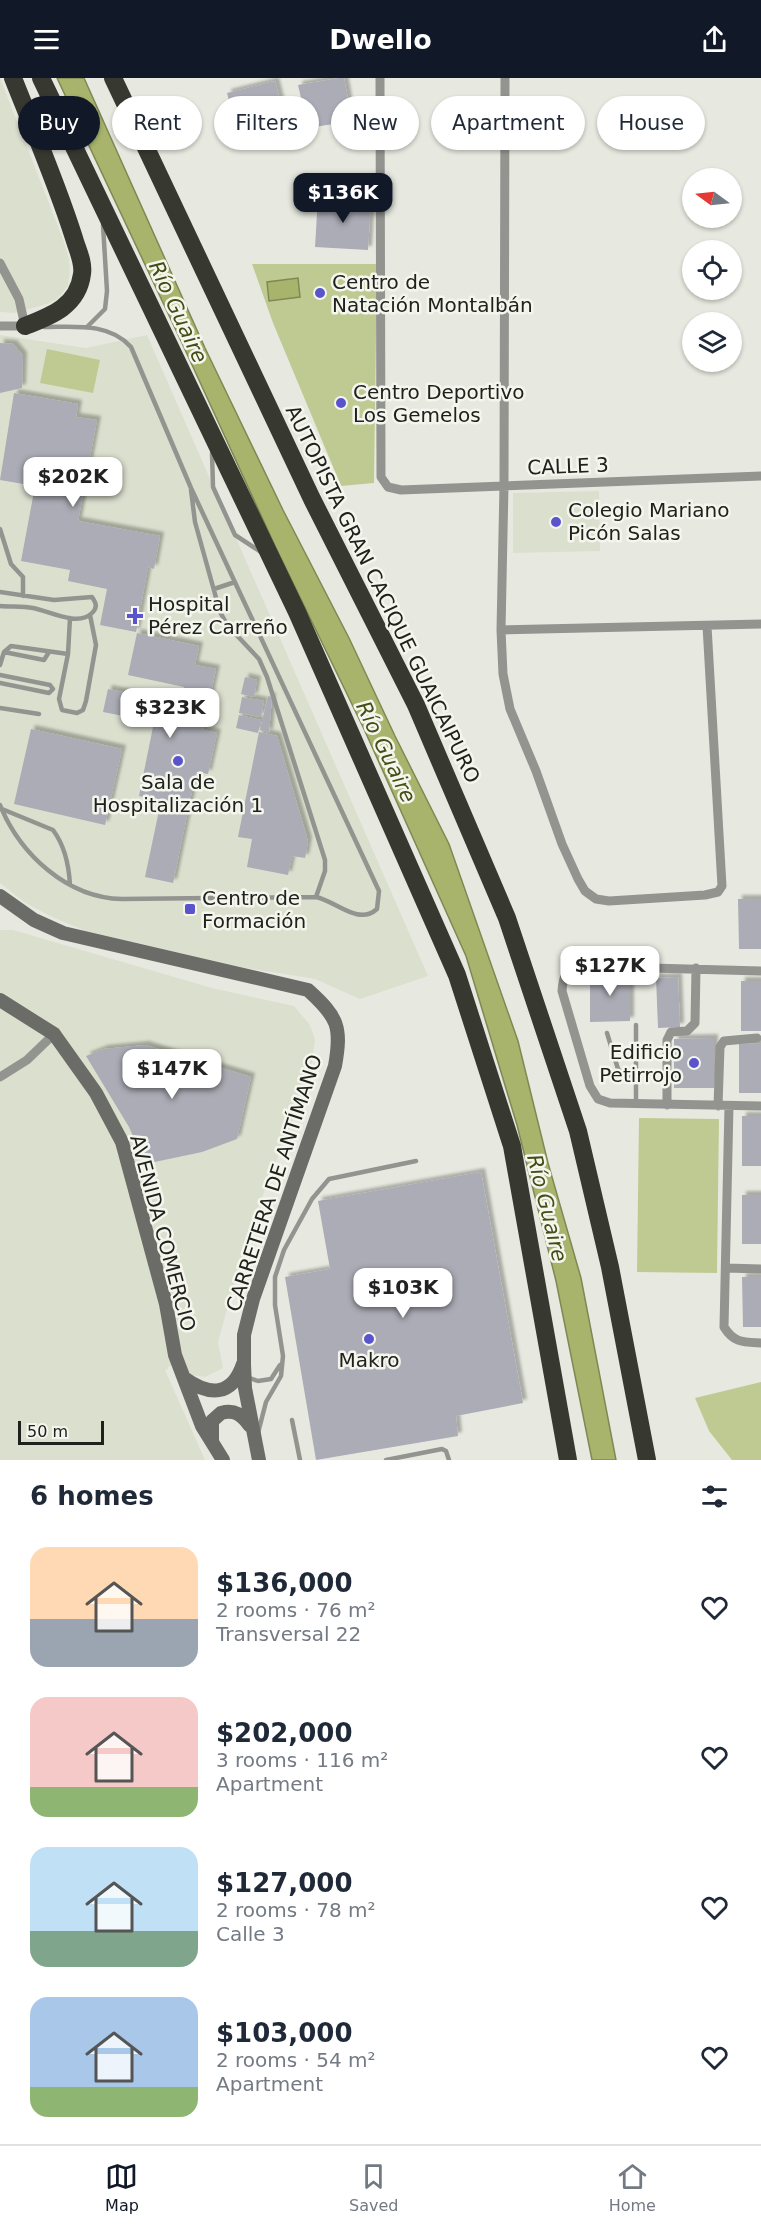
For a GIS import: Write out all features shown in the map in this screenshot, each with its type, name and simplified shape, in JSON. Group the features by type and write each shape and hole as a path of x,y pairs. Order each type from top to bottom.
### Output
{"highway":[{"path":"13,78 68,219 82,264 82,274 75,294 63,309 24,326"},
{"path":"41,78 270,555 457,975 512,1146 568,1460"},
{"name":"AUTOPISTA GRAN CACIQUE GUAICAIPURO","path":"114,80 307,489 416,705 507,918 578,1131 610,1267 647,1460"}],"main road":[{"name":"CARRETERA DE ANTÍMANO","path":"0,896 34,920 63,933 308,990 319,1000 336,1024 340,1041 335,1066 253,1299 244,1335 244,1369 251,1428 259,1460"},
{"name":"AVENIDA COMERCIO","path":"0,1000 54,1034 96,1093 122,1142 166,1304 175,1355 202,1426 223,1460"},
{"path":"184,1378 202,1390 221,1391 244,1369"},
{"path":"212,1443 212,1421 221,1413 235,1412 244,1418 251,1428"}],"street":[{"name":"CALLE 3","path":"380,78 381,477 388,487 401,490 761,476"},
{"path":"505,78 504,486 501,630 503,674 510,709 536,771 562,844 585,891 596,899 609,901 705,895 718,892 722,886 707,626"},
{"path":"0,263 19,299 24,326 0,326"},
{"path":"501,630 761,624"},
{"path":"761,971 578,966 569,970 563,978 562,991 593,1094 598,1100 610,1103 761,1107"},
{"path":"667,1105 667,1040 671,1032 687,1031 694,1023 696,968"},
{"path":"0,1077 27,1060 54,1034"},
{"path":"718,1106 720,1047 724,1041 757,1038"},
{"path":"729,1106 724,1327 730,1338 761,1343"},
{"path":"726,1268 761,1269"}],"lane":[{"path":"88,326 105,309 107,291 102,202"},
{"path":"1,807 26,850 70,885 92,896 109,899 316,897 324,898 350,913 366,915 377,909 380,901 379,891 191,488 131,347 123,338 88,326 24,326"},
{"path":"191,488 195,522 220,612 228,626 259,659 325,860 325,871 316,897"},
{"path":"0,529 11,564 23,577 22,596"},
{"path":"214,589 235,582"},
{"path":"0,592 54,600 92,597 96,608 90,615 70,618 31,607 0,606"},
{"path":"70,618 68,654 59,705 62,710 77,714 83,710 86,701 96,645 90,615"},
{"path":"0,665 4,652 11,646 68,654"},
{"path":"4,652 44,660 49,652"},
{"path":"0,675 50,685 53,689 49,693 0,683"},
{"path":"0,708 39,714"},
{"path":"1,807 53,830 58,837 69,868 70,885"},
{"path":"636,1025 636,1102"},
{"path":"606,1033 618,1069 625,1076 636,1078"},
{"path":"255,1444 266,1402 281,1376 283,1356 274,1305 275,1277 284,1250 312,1199 329,1179 416,1161"},
{"path":"244,1369 258,1381 271,1379 279,1368 283,1356"},
{"path":"292,1420 300,1460"},
{"path":"389,1460 414,1458 442,1449 446,1451 449,1460"}],"shaded area":[{"path":"0,78 18,124 18,150 28,150 63,239 70,271 68,286 57,299 15,313 0,312"},
{"name":"Centro Deportivo Los Gemelos","path":"252,264 377,264 374,483 341,486 273,323"},
{"name":"Hospital Pérez Carreño","path":"0,335 86,348 147,335 428,976 360,999 315,979 246,968 86,931 24,902 0,883"},
{"path":"47,349 100,360 93,393 40,383"},
{"name":"Colegio Mariano Picón Salas","path":"599,491 600,551 513,553 513,493"},
{"path":"0,930 13,930 212,988 294,1006 310,1025 315,1040 310,1075 248,1233 218,1342 223,1368 205,1377 191,1375 178,1363 165,1370 205,1460 0,1460"},
{"path":"639,1118 719,1119 717,1273 637,1272"},
{"path":"761,1382 761,1460 732,1460 709,1431 695,1398"}],"water":[{"path":"57,78 84,78 92,96 65,96"},
{"name":"Río Guaire","path":"100,114 112,140 112,150 116,150 205,348 449,844 518,1041 548,1163 581,1278 616,1460 592,1460 556,1281 517,1125 466,956 364,729 276,548 91,150 100,150"},
{"path":"298,278 300,297 269,301 267,282"}],"building":[{"path":"344,78 347,96 331,96 331,124 319,126 319,96 301,96 298,85"},
{"path":"275,81 279,96 228,96 227,93"},
{"path":"318,197 371,200 368,250 315,247"},
{"path":"0,343 13,344 23,356 22,388 0,393"},
{"path":"14,393 78,404 76,417 97,420 78,521 160,536 154,569 148,567 136,632 100,625 107,589 68,581 70,570 21,561 35,486 0,480"},
{"name":"Sala de Hospitalización 1","path":"137,633 199,646 195,665 216,669 203,730 217,733 208,774 196,772 173,883 145,877 161,801 139,796 154,722 103,712 108,689 181,704 184,687 128,675"},
{"path":"245,677 257,680 254,697 241,694"},
{"path":"268,696 272,697 269,733 260,730"},
{"path":"242,697 264,701 261,717 239,713"},
{"path":"239,715 261,720 258,733 236,728"},
{"path":"31,729 122,749 105,825 14,804"},
{"path":"259,732 277,736 308,841 305,858 292,856 288,875 247,867 252,839 238,837"},
{"path":"738,899 761,899 761,949 739,949"},
{"path":"590,972 630,972 630,1021 590,1022"},
{"path":"678,977 680,1027 658,1028 656,978"},
{"path":"741,981 761,981 761,1031 741,1031"},
{"name":"Edificio Petirrojo","path":"714,1038 714,1088 674,1088 674,1039"},
{"path":"761,1043 761,1093 739,1093 739,1044"},
{"path":"145,1045 251,1077 237,1139 202,1152 145,1164 129,1127 86,1056 104,1049"},
{"path":"742,1116 761,1116 761,1166 742,1166"},
{"name":"Makro","path":"481,1172 523,1403 456,1416 458,1436 316,1460 285,1277 330,1269 318,1201"},
{"path":"742,1195 761,1195 761,1244 742,1244"},
{"path":"742,1277 761,1277 761,1327 743,1327"}],"place":[{"name":"Centro de Natación Montalbán","path":"320,293"},
{"name":"Centro Deportivo Los Gemelos","path":"341,403"},
{"name":"Colegio Mariano Picón Salas","path":"556,522"},
{"name":"Hospital Pérez Carreño","path":"135,616"},
{"name":"Sala de Hospitalización 1","path":"178,761"},
{"name":"Centro de Formación","path":"190,909"},
{"name":"Edificio Petirrojo","path":"694,1063"},
{"name":"Makro","path":"369,1339"}]}
